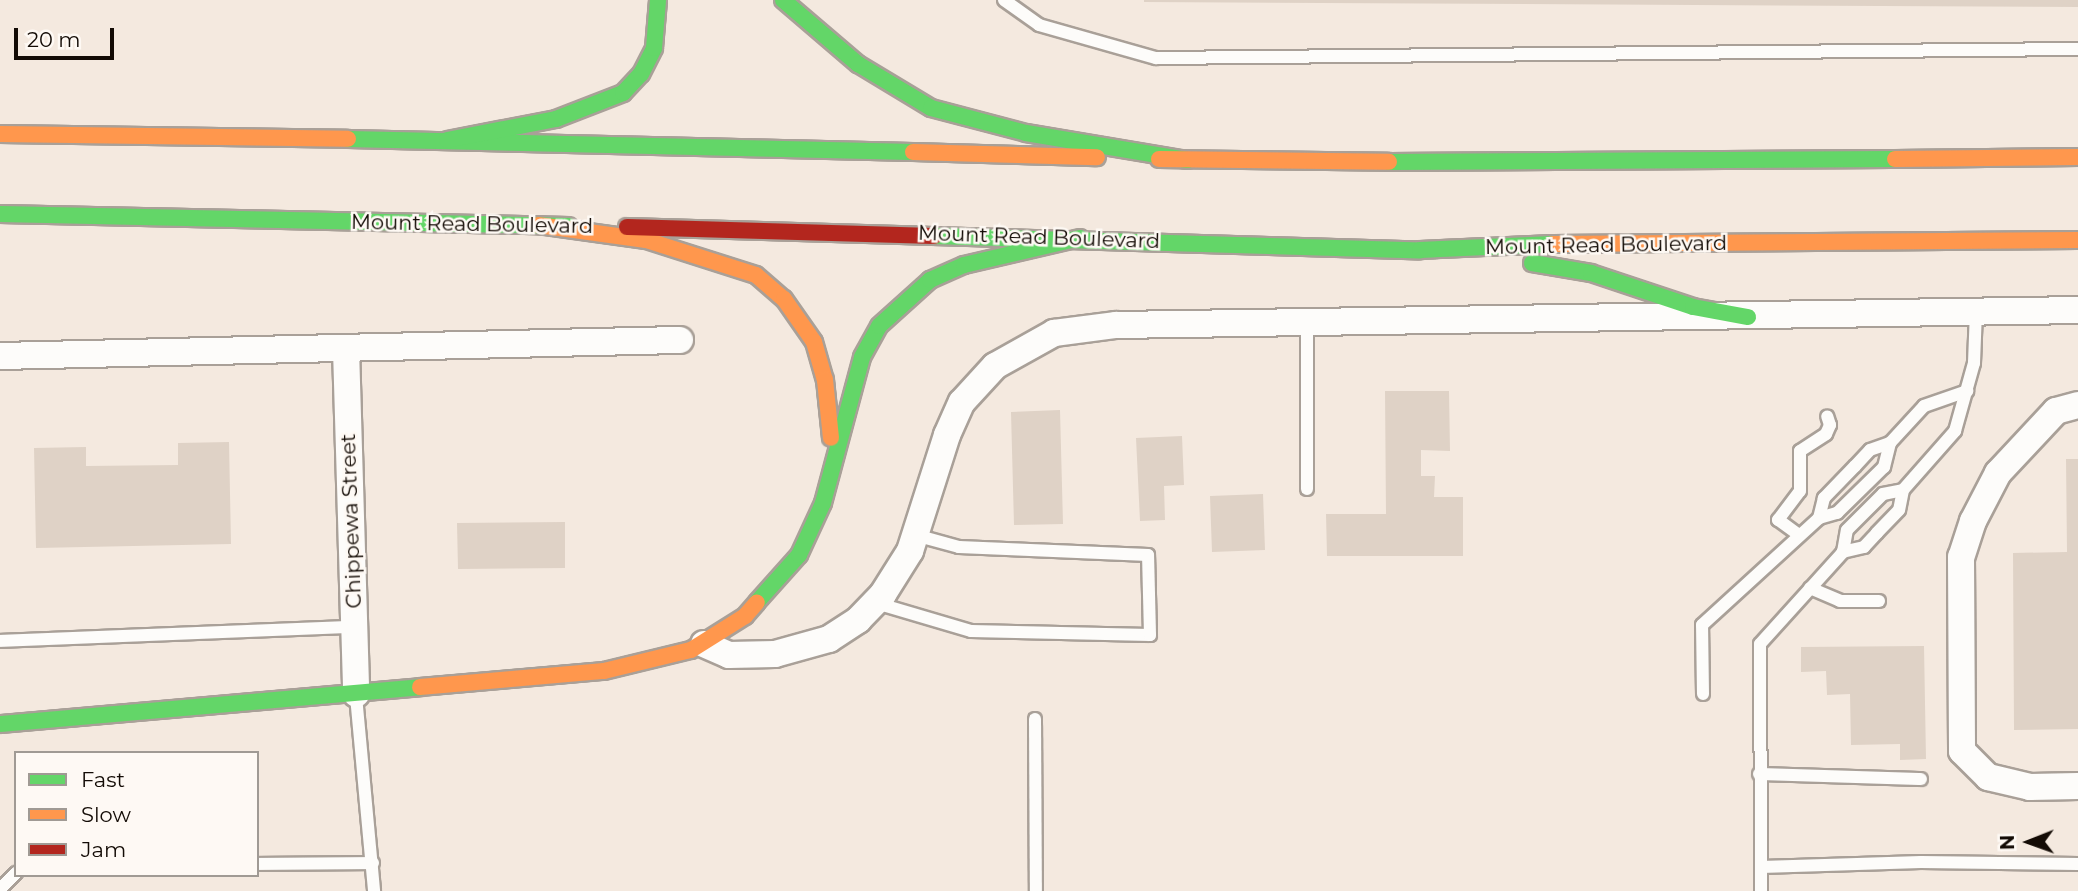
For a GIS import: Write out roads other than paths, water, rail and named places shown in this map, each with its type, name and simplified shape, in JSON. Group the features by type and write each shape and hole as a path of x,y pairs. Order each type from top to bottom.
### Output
{"main road":[{"path":"447,140 556,119 623,93 641,74 654,48 659,0"},
{"path":"783,0 858,64 930,108 1040,135 1188,160"},
{"path":"0,134 447,140 1188,160 1528,164 2078,157"},
{"name":"Mount Read Boulevard","path":"0,214 1080,238 1420,250 1484,245 2078,240"},
{"path":"538,225 612,234 680,248 740,267 772,287 806,327 820,359 830,421 827,489"},
{"path":"0,721 356,694 624,669 677,656 704,644 745,615 788,572 809,538 827,489 862,357 879,326 901,302 930,280 964,265 1014,250 1080,238"},
{"path":"1420,250 1591,272 1693,307 1748,317"}],"street":[{"path":"704,644 729,655 753,657 795,650 837,635 876,603 902,565 962,402 995,366 1038,338 1104,326 2078,310"},
{"path":"0,356 680,340"},
{"name":"Chippewa Street","path":"346,349 356,694"},
{"path":"2078,405 2056,411 1998,473 1973,521 1961,557 1962,751 1987,777 2029,787 2078,786"}],"lane":[{"path":"1004,0 1039,25 1156,58 2078,49"},
{"path":"1843,552 1864,547 1899,510 1903,490 1955,432 1974,363 1976,312"},
{"path":"1307,322 1307,489"},
{"path":"1819,517 1824,498 1870,450 1890,443 1924,406 1967,391"},
{"path":"1799,535 1779,520 1800,491 1800,451 1826,434 1827,416"},
{"path":"1703,694 1702,625 1819,517 1837,513 1884,467 1890,443"},
{"path":"1761,891 1760,644 1843,552 1847,530 1883,494 1903,490"},
{"path":"876,603 971,631 1150,635 1148,555 958,547 915,534"},
{"path":"1810,589 1840,601 1880,601"},
{"path":"0,640 354,627"},
{"path":"356,694 374,891"},
{"path":"1035,719 1036,891"},
{"path":"1759,774 1921,779"},
{"path":"1761,867 1921,862 2078,864"},
{"path":"259,864 373,863"},
{"path":"0,888 14,875"}]}
